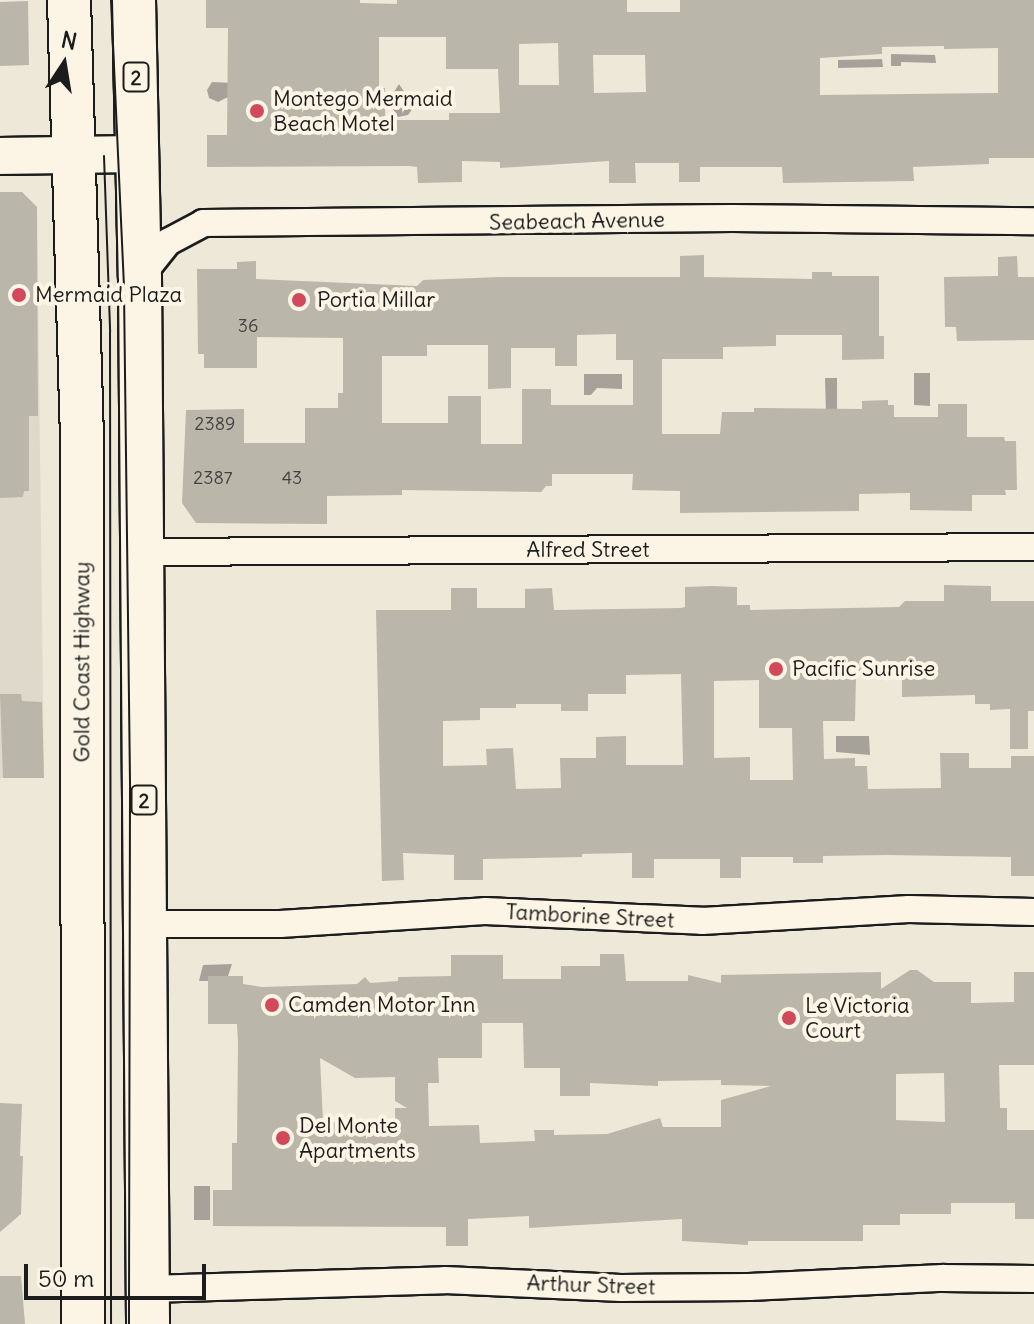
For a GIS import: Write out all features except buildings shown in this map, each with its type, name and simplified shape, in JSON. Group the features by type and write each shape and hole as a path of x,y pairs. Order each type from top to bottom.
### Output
{"highway":[{"name":"Gold Coast Highway","path":"69,0 71,154 78,235 84,635 83,1324"},
{"name":"2","path":"134,0 140,277 148,1307"},
{"path":"78,235 138,234"}],"main road":[{"path":"0,156 136,154"}],"street":[{"name":"Seabeach Avenue","path":"140,277 168,242 203,223 733,218 1034,221"},
{"name":"Alfred Street","path":"142,552 1034,547"},
{"name":"Tamborine Street","path":"145,924 305,923 485,911 689,921 909,909 1034,912"},
{"name":"Arthur Street","path":"148,1307 445,1280 635,1288 917,1278 1034,1279"}],"shaded area":[{"path":"891,54 935,55 936,63 901,62 901,66 891,66"},
{"path":"882,59 883,67 838,68 838,60"},
{"path":"212,82 233,83 228,97 218,102 209,98 207,90"},
{"path":"399,84 414,107 408,115 398,117 393,109 392,95"},
{"path":"0,192 22,192 37,207 44,778 0,778"},
{"path":"914,373 930,373 930,406 914,405"},
{"path":"584,374 622,374 622,389 597,388 591,395 584,395"},
{"path":"825,378 837,378 837,413 826,413"},
{"path":"836,736 869,736 870,755 836,752"},
{"path":"232,964 228,976 209,976 208,981 199,981 203,965"},
{"path":"194,1186 210,1186 210,1220 194,1220"}],"tram line":[{"path":"111,0 124,291 130,789 129,1324"},
{"path":"104,156 110,332 111,1324"}],"place":[{"name":"Montego Mermaid Beach Motel","path":"257,111"},
{"name":"Mermaid Plaza","path":"19,295"},
{"name":"Portia Millar","path":"299,300"},
{"name":"Pacific Sunrise","path":"776,669"},
{"name":"Camden Motor Inn","path":"272,1005"},
{"name":"Le Victoria Court","path":"789,1018"},
{"name":"Del Monte Apartments","path":"283,1138"}]}
